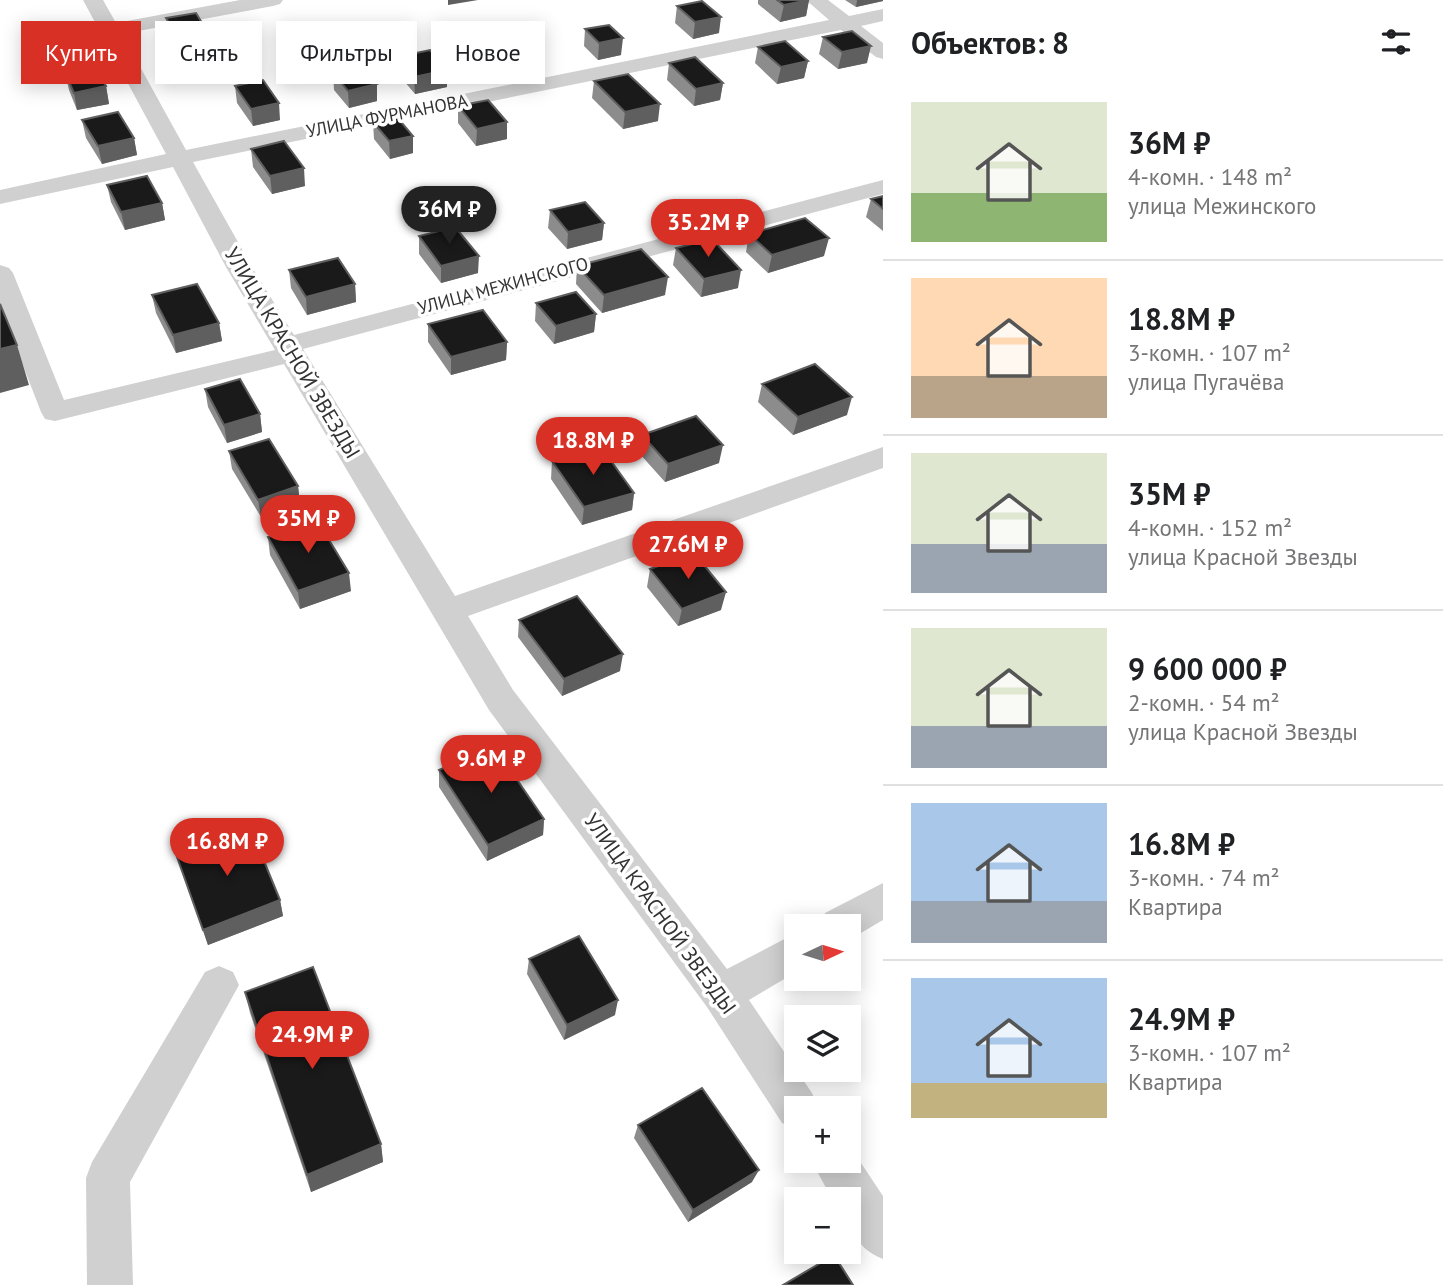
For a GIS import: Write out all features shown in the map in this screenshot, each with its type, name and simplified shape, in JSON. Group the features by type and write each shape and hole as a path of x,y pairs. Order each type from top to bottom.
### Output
{"street":[{"name":"УЛИЦА КРАСНОЙ ЗВЕЗДЫ","path":"93,0 104,21"},
{"path":"141,24 273,0"},
{"path":"816,0 883,52"},
{"name":"УЛИЦА ФУРМАНОВА","path":"0,197 179,157 681,59 883,15"},
{"name":"УЛИЦА КРАСНОЙ ЗВЕЗДЫ","path":"139,84 239,267 501,700 721,994 789,1096"},
{"name":"УЛИЦА МЕЖИНСКОГО","path":"0,273 55,412 883,187"},
{"path":"447,611 883,457"},
{"path":"859,914 883,900"},
{"path":"721,994 784,957"},
{"path":"110,1285 108,1178 219,985"},
{"path":"841,1173 883,1236"}],"building":[{"path":"777,0 809,0 784,5"},
{"path":"702,1 721,17 695,22 677,6"},
{"path":"196,13 201,21 168,21 166,18"},
{"path":"609,25 623,38 599,43 585,29"},
{"path":"852,31 871,46 842,52 823,37"},
{"path":"785,41 808,61 781,67 758,47"},
{"path":"431,51 431,73 417,76 417,53"},
{"path":"695,57 723,83 696,89 669,63"},
{"path":"628,74 660,104 625,112 594,81"},
{"path":"262,80 279,103 251,109 235,86 262,84"},
{"path":"70,84 106,86 74,93"},
{"path":"342,84 377,84 348,91"},
{"path":"488,100 507,122 477,129 458,106"},
{"path":"118,112 134,138 98,146 82,120"},
{"path":"396,116 413,136 389,141 373,122"},
{"path":"284,141 304,168 270,176 251,149"},
{"path":"147,176 162,203 121,212 107,185"},
{"path":"883,196 883,209 871,199"},
{"path":"585,202 604,223 568,232 550,210"},
{"path":"805,218 829,238 772,255 749,234"},
{"path":"455,227 479,256 441,266 419,236"},
{"path":"712,239 741,270 704,279 676,248"},
{"path":"641,249 668,277 604,295 577,266"},
{"path":"338,258 355,284 306,297 289,270"},
{"path":"197,284 219,323 173,335 152,295"},
{"path":"576,292 596,314 556,326 536,303"},
{"path":"0,304 17,345 0,349"},
{"path":"483,310 507,342 451,357 428,324"},
{"path":"815,364 852,397 798,417 762,384"},
{"path":"240,379 260,414 224,425 205,389"},
{"path":"696,416 723,445 668,464 642,435"},
{"path":"269,439 298,486 258,500 229,451"},
{"path":"601,447 634,493 584,507 552,461"},
{"path":"317,520 349,573 298,591 268,537"},
{"path":"694,553 726,592 682,609 650,569"},
{"path":"577,596 623,654 564,679 519,620"},
{"path":"494,746 544,819 488,845 439,770"},
{"path":"250,827 280,900 203,930 176,854"},
{"path":"579,936 618,1000 567,1025 529,959"},
{"path":"313,967 381,1144 307,1175 245,992"},
{"path":"702,1088 759,1170 693,1210 638,1125"},
{"path":"819,1264 840,1264 853,1285 783,1285"}]}
